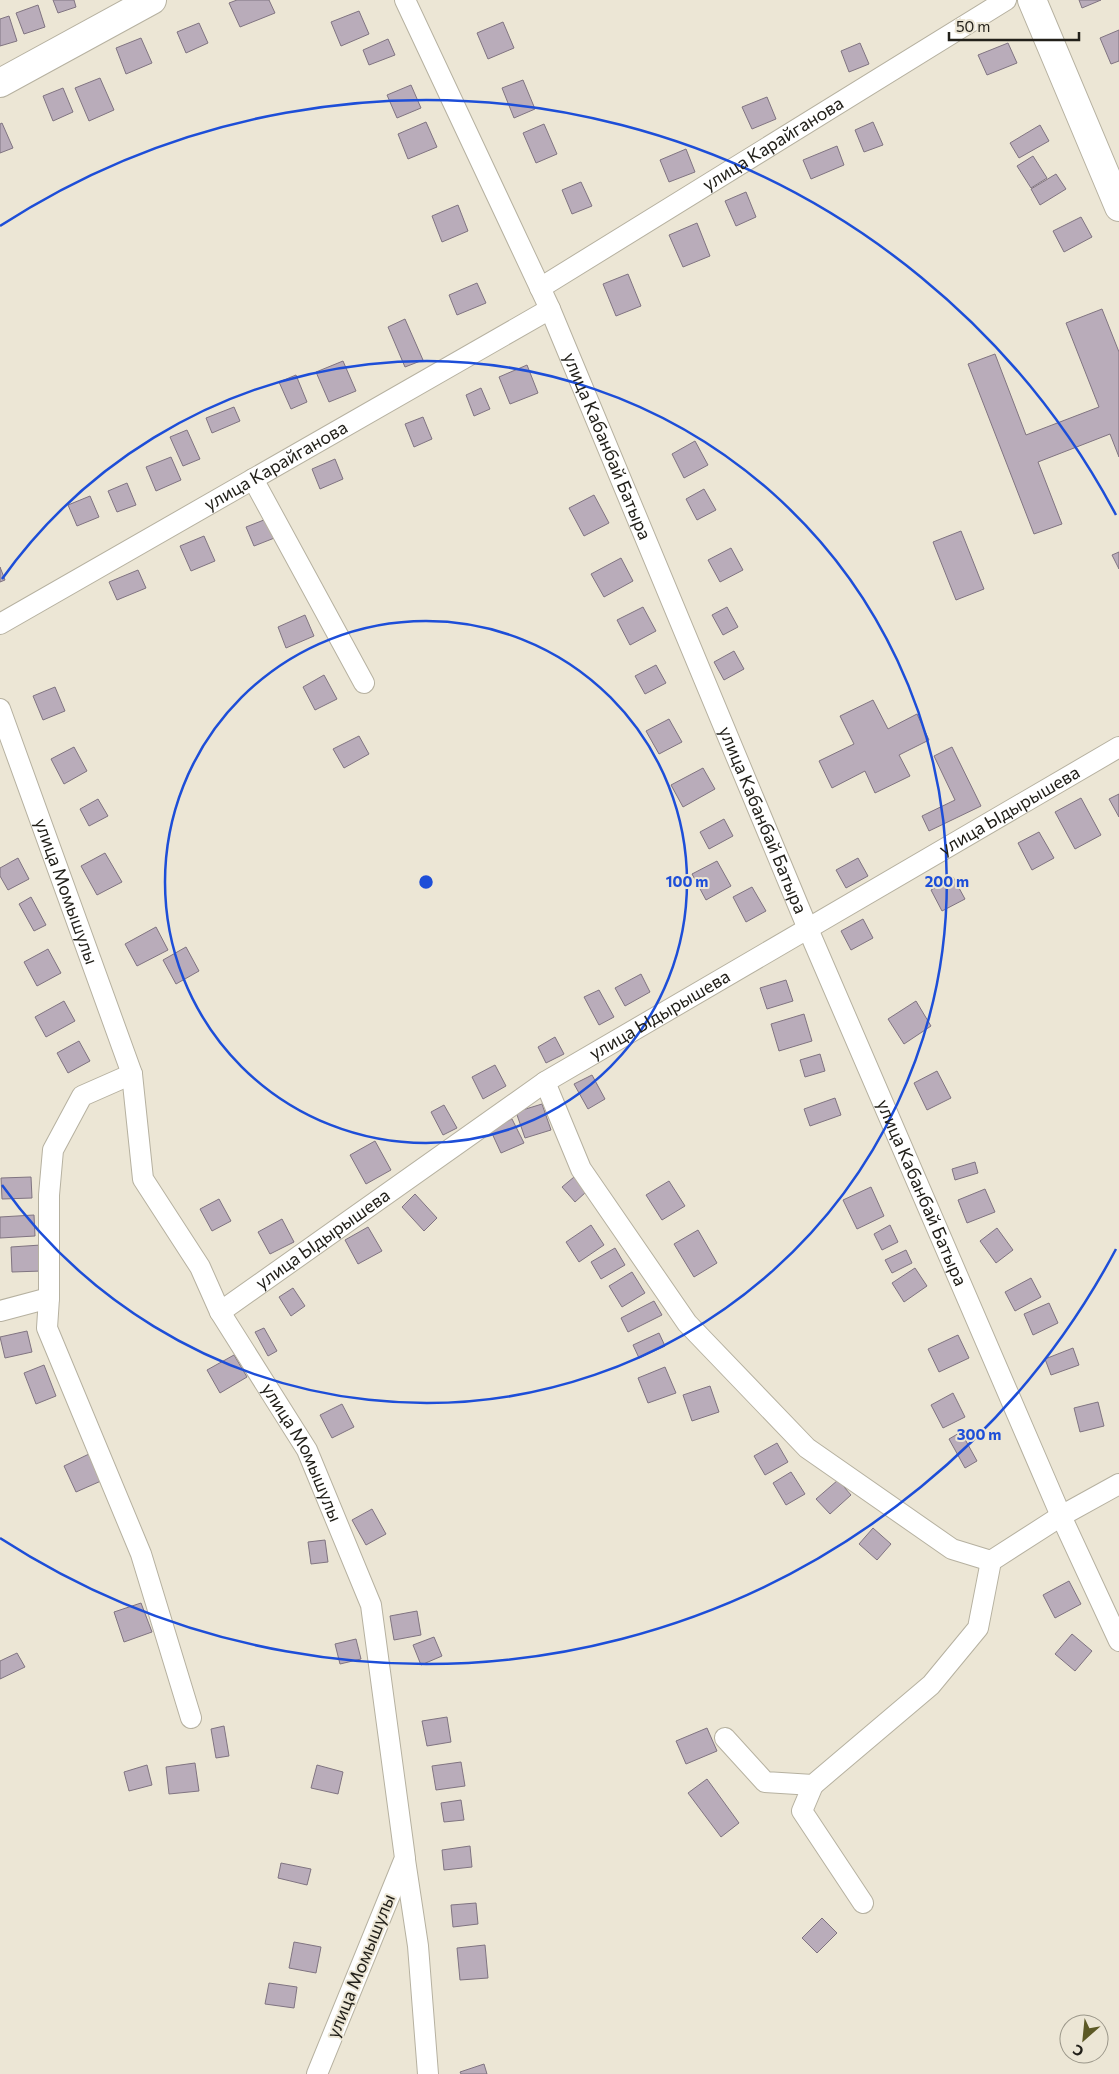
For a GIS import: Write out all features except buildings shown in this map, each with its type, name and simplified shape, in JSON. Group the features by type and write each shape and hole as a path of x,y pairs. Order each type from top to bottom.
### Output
{"street":[{"path":"0,83 152,0"},
{"name":"улица Кабанбай Батыра","path":"405,0 550,309 808,929 1061,1516 1119,1642"},
{"name":"улица Карайганова","path":"540,288 1006,0"},
{"path":"1032,0 1119,207"},
{"name":"улица Карайганова","path":"0,624 550,309"},
{"path":"253,479 364,683"},
{"name":"улица Момышулы","path":"0,709 132,1074 143,1179 200,1267 220,1312 307,1450 371,1605 418,1946 428,2074"},
{"name":"улица Ыдырышева","path":"220,1312 545,1082 1119,747"},
{"path":"132,1074 82,1096 53,1150 49,1195 49,1298 47,1328 141,1554 191,1718"},
{"path":"545,1082 581,1169 687,1323 808,1448 952,1548 991,1562"},
{"path":"0,1311 49,1298"},
{"path":"863,1903 802,1811 813,1785 931,1685 978,1628 991,1562 1061,1516 1119,1484"},
{"path":"726,1738 765,1782 813,1785"},
{"name":"улица Момышулы","path":"317,2074 405,1858"}]}
